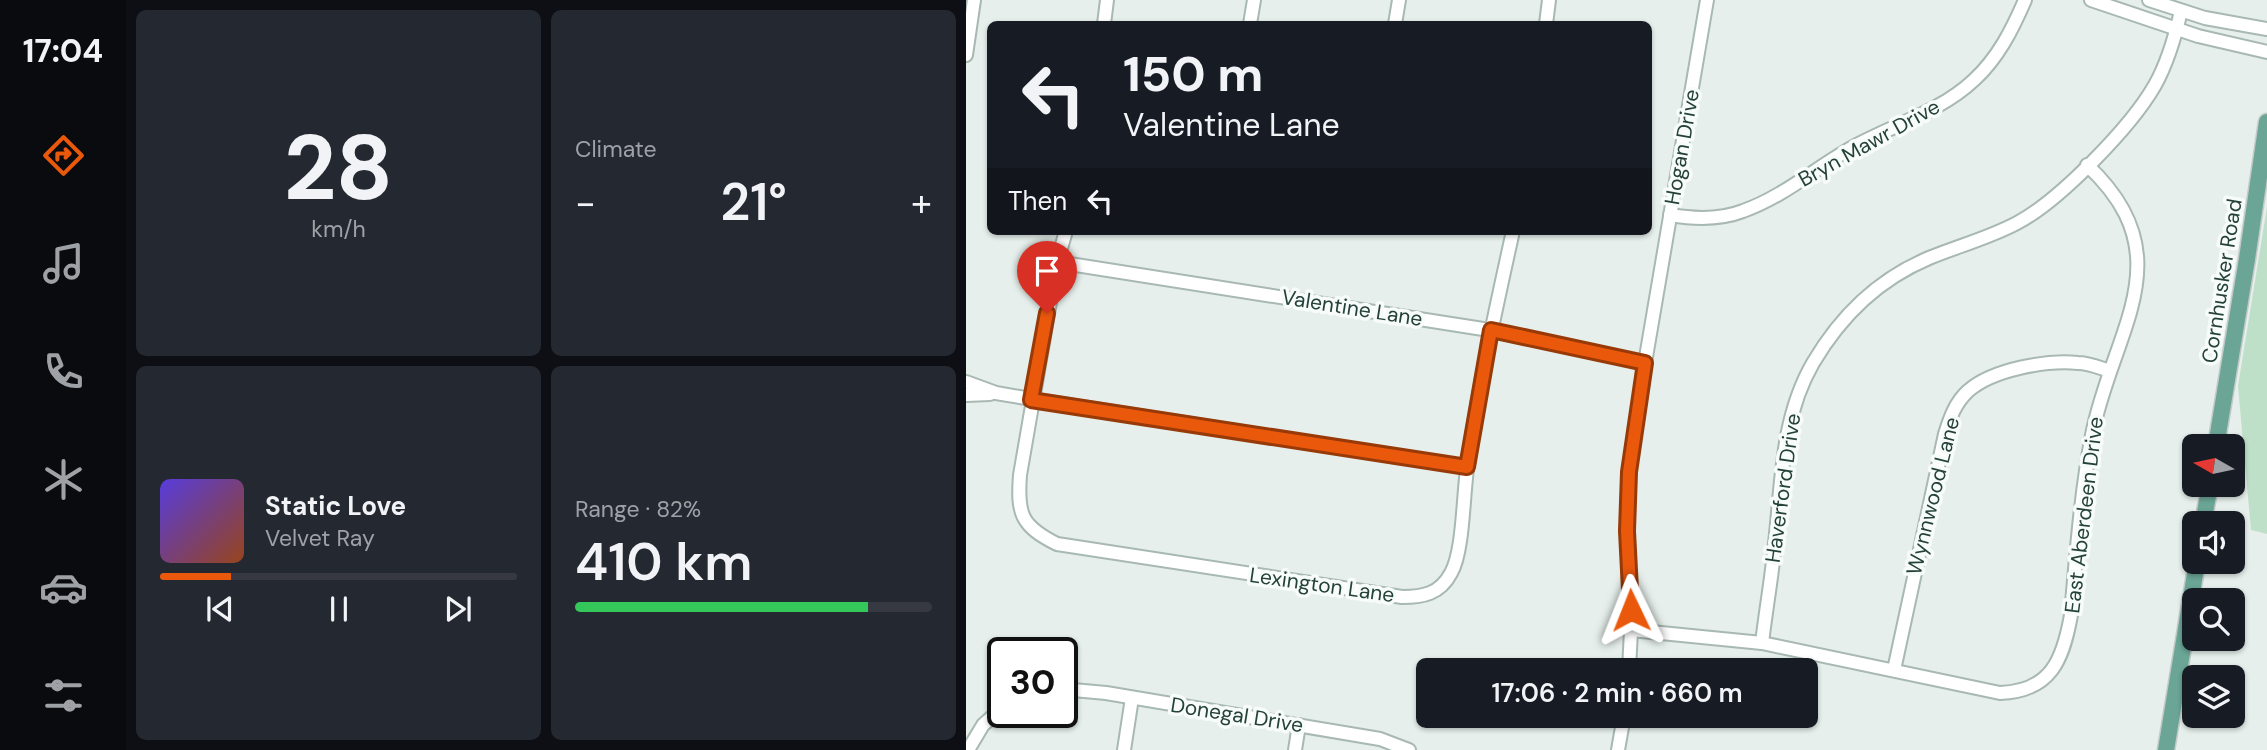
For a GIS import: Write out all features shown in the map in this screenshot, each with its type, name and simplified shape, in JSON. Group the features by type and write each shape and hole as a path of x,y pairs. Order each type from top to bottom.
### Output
{"main road":[{"name":"Cornhusker Road","path":"2218,434 2267,122"},
{"path":"2166,750 2195,574"}],"street":[{"path":"966,55 974,0"},
{"path":"1104,21 1107,0"},
{"path":"1250,21 1254,0"},
{"path":"1396,21 1399,0"},
{"path":"1546,21 1549,0"},
{"name":"Hogan Drive","path":"1630,658 1627,531 1629,472 1707,0"},
{"name":"Bryn Mawr Drive","path":"1670,215 1709,218 1743,211 1769,199 1855,146 1938,106 1973,81 1988,66 2012,29 2025,0"},
{"path":"2091,0 2176,29 2267,52"},
{"path":"2149,0 2205,18 2267,29"},
{"name":"Haverford Drive","path":"1762,643 1788,426 1802,384 1825,344 1851,312 1895,276 1926,259 2018,223 2054,196 2088,165 2137,114 2164,68 2182,11"},
{"name":"East Aberdeen Drive","path":"1894,670 2000,693 2020,692 2037,685 2050,673 2066,642 2091,439 2098,406 2133,302 2138,275 2138,254 2132,226 2123,205 2105,181 2088,165"},
{"name":"Lexington Lane","path":"1065,235 1057,262 1031,400 1018,498 1022,517 1036,534 1057,544 1402,597 1423,597 1441,586 1451,574 1457,559 1467,467"},
{"path":"966,382 996,393 1031,400 1467,467 1491,330 1512,235"},
{"name":"Valentine Lane","path":"1057,262 1491,330 1645,363"},
{"name":"Wynnwood Lane","path":"1894,670 1952,411 1969,390 2011,370 2059,362 2082,363 2110,371"},
{"path":"966,395 996,393"},
{"path":"1631,630 1762,643 1894,670"},
{"name":"Donegal Drive","path":"1078,690 1380,739 1409,750"},
{"path":"1124,750 1132,698"},
{"path":"968,750 987,722"},
{"path":"1295,750 1299,725"},
{"path":"1618,750 1622,728"}],"green space":[{"path":"2267,207 2267,534 2251,530 2245,434 2242,434 2238,386"}],"route":[{"path":"1047,313 1031,400 1467,467 1491,330 1645,363 1629,472 1627,531 1631,610"}]}
